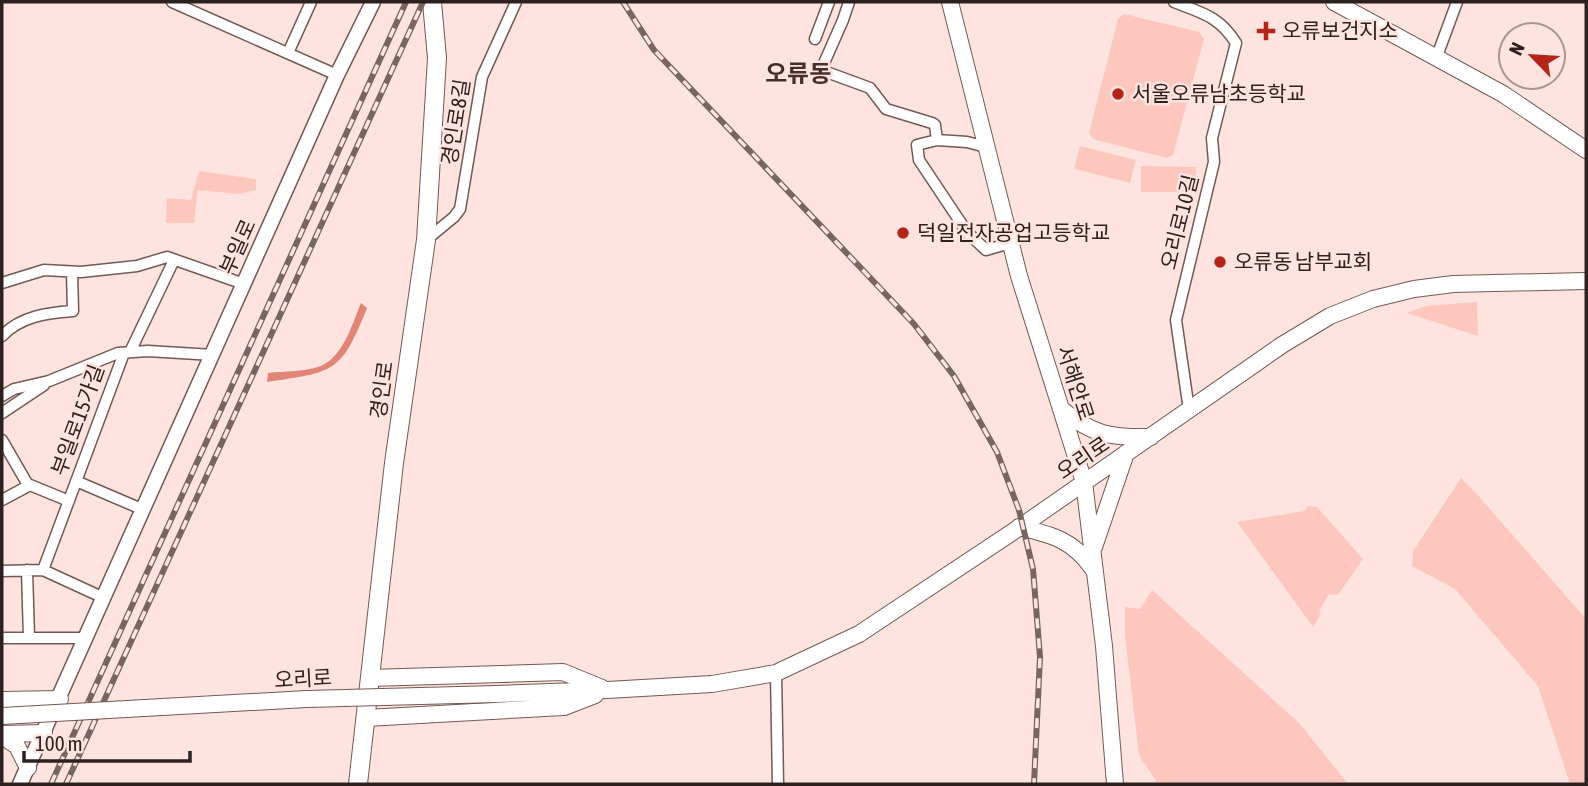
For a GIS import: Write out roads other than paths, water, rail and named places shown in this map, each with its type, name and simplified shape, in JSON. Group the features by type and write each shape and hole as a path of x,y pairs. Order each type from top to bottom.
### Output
{"main road":[{"name":"경인로","path":"358,784 394,463 426,240 437,58 432,2"},
{"name":"서해안로","path":"950,2 1010,243 1084,482 1104,646 1115,784"},
{"path":"1334,2 1437,56 1543,119 1586,149"},
{"name":"오리로","path":"2,716 307,699 607,690 712,684 776,673 859,634 1282,345 1330,316 1373,299 1414,289 1454,284 1586,281"},
{"path":"1061,410 1077,422 1109,436 1151,437"},
{"path":"1092,551 1126,453"},
{"path":"1019,527 1039,531 1072,544 1082,552 1095,571"},
{"name":"오리로","path":"370,678 563,671 607,690"},
{"name":"오리로","path":"366,718 564,707 607,690"},
{"path":"2,700 60,699"},
{"path":"2,735 44,733"},
{"path":"2,735 17,746 28,768"}],"street":[{"path":"288,53 311,2"},
{"name":"부일로","path":"20,784 337,75 373,2"},
{"name":"경인로8길","path":"426,240 460,209 482,77 516,2"},
{"path":"815,39 830,2"},
{"path":"849,2 844,20 821,70 870,88 886,109 932,122 937,140"},
{"name":"오리로10길","path":"1174,2 1226,26 1236,43 1212,138 1214,162 1176,320 1189,410"},
{"path":"1437,56 1457,2"},
{"path":"180,3 337,75"},
{"path":"986,147 967,142 937,140 917,145 919,160 967,232 986,250 1010,243"},
{"path":"2,283 44,270 72,272 137,266 167,257 244,284"},
{"name":"부일로15가길","path":"43,570 127,352 174,260"},
{"path":"2,336 12,326 45,313 73,311 72,272"},
{"path":"2,396 14,389 49,381 118,353 213,355"},
{"path":"2,414 49,381"},
{"name":"부일로15가길","path":"2,440 28,485 69,501"},
{"path":"76,481 144,510"},
{"name":"부일로15가길","path":"2,500 28,485"},
{"path":"27,570 29,638"},
{"path":"2,571 43,570 104,598"},
{"path":"2,638 86,638"},
{"path":"776,673 778,784"}],"railway":[{"path":"51,784 406,2"},
{"path":"66,784 423,2"},
{"path":"623,2 654,50 914,324 954,376 997,452 1019,510 1033,569 1040,657 1034,784"}],"place":[{"name":"오류보건지소","path":"1266,31"},
{"name":"서울오류남초등학교","path":"1118,94"},
{"name":"덕일전자공업고등학교","path":"903,233"},
{"name":"오류동 남부교회","path":"1220,262"}],"district":[{"name":"오류동","path":"798,74"}]}
